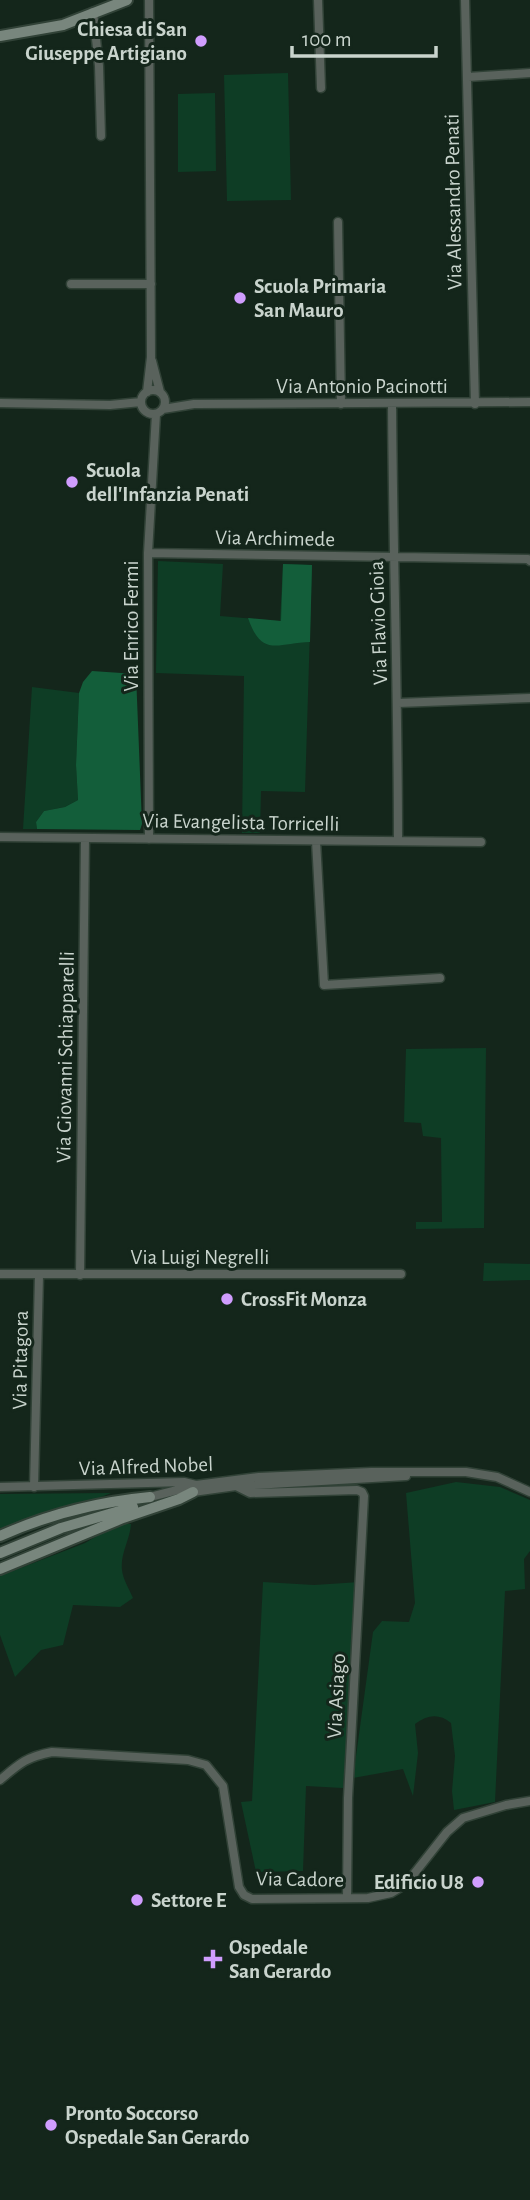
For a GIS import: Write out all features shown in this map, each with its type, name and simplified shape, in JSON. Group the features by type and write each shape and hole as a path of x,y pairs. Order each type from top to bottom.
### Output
{"street":[{"path":"0,36 63,25 127,0"},
{"path":"147,392 151,357 149,0"},
{"path":"318,0 321,88"},
{"name":"Via Alessandro Penati","path":"465,0 475,404"},
{"path":"93,12 99,66 101,136"},
{"path":"468,78 530,73"},
{"path":"338,222 341,404"},
{"path":"71,284 151,285"},
{"path":"151,357 165,402 160,412 144,411 141,402 147,392 154,390 161,395"},
{"name":"Via Antonio Pacinotti","path":"161,395 194,404"},
{"path":"0,403 110,405 141,402"},
{"name":"Via Antonio Pacinotti","path":"160,412 194,404 530,402"},
{"name":"Via Flavio Gioia","path":"392,404 398,841"},
{"name":"Via Enrico Fermi","path":"149,839 148,553 160,412"},
{"name":"Via Archimede","path":"148,553 529,559"},
{"path":"398,703 530,698"},
{"name":"Via Evangelista Torricelli","path":"0,837 481,842"},
{"name":"Via Giovanni Schiapparelli","path":"80,1275 85,838"},
{"path":"316,841 324,985 440,978"},
{"name":"Via Luigi Negrelli","path":"0,1275 401,1274"},
{"name":"Via Pitagora","path":"34,1487 39,1275"},
{"path":"292,1479 392,1471 466,1472 497,1477 530,1492"},
{"name":"Via Alfred Nobel","path":"195,1488 225,1480 292,1479"},
{"name":"Via Alfred Nobel","path":"0,1487 184,1482 195,1488 292,1479"},
{"name":"Via Alfred Nobel","path":"236,1486 250,1493 357,1490 364,1496"},
{"path":"0,1536 37,1520 81,1507 195,1488"},
{"path":"90,1518 195,1488"},
{"path":"0,1569 123,1518 179,1499 195,1488"},
{"name":"Via Asiago","path":"347,1898 348,1798 364,1496"},
{"path":"0,1553 116,1507 150,1497"},
{"name":"Via Cadore","path":"0,1780 33,1755 52,1752 188,1760 206,1765 223,1786 239,1887 244,1895 252,1899 368,1898 391,1893 406,1884 454,1824 470,1815 530,1801"}],"green space":[{"path":"288,73 291,200 227,201 224,75"},
{"path":"215,93 216,171 178,172 178,94"},
{"path":"158,561 223,564 220,616 280,621 283,564 312,565 305,792 261,791 260,833 242,833 244,676 156,673"},
{"path":"283,564 312,565 310,642 280,645 265,643 253,631 248,618 281,621"},
{"path":"92,671 136,674 142,824 140,830 37,829 36,822 44,811 65,807 78,800 76,765 79,693 83,682"},
{"path":"32,687 79,693 76,765 78,800 65,807 44,811 36,822 37,829 23,829"},
{"path":"486,1048 484,1228 416,1229 416,1222 442,1222 441,1138 423,1136 421,1123 404,1122 406,1049"},
{"path":"484,1263 530,1264 530,1280 483,1281"},
{"path":"456,1482 500,1487 530,1500 530,1551 524,1559 525,1589 505,1591 495,1802 454,1810 452,1791 455,1756 451,1723 442,1718 428,1717 415,1724 418,1753 413,1796 403,1769 353,1778 373,1632 382,1621 409,1622 415,1603 406,1493"},
{"path":"111,1493 27,1521 0,1531 0,1494"},
{"path":"117,1524 131,1524 122,1570 133,1598 120,1607 73,1605 63,1645 41,1650 15,1677 0,1635 0,1576 85,1543"},
{"path":"263,1582 314,1585 360,1582 343,1788 306,1786 303,1871 256,1872 241,1802 252,1801"}],"place":[{"name":"Chiesa di San Giuseppe Artigiano","path":"201,41"},
{"name":"Scuola Primaria San Mauro","path":"240,298"},
{"name":"Scuola dell'Infanzia Penati","path":"72,482"},
{"name":"CrossFit Monza","path":"227,1299"},
{"name":"Edificio U8","path":"478,1882"},
{"name":"Settore E","path":"137,1900"},
{"name":"Ospedale San Gerardo","path":"213,1959"},
{"name":"Pronto Soccorso Ospedale San Gerardo","path":"51,2125"}]}
